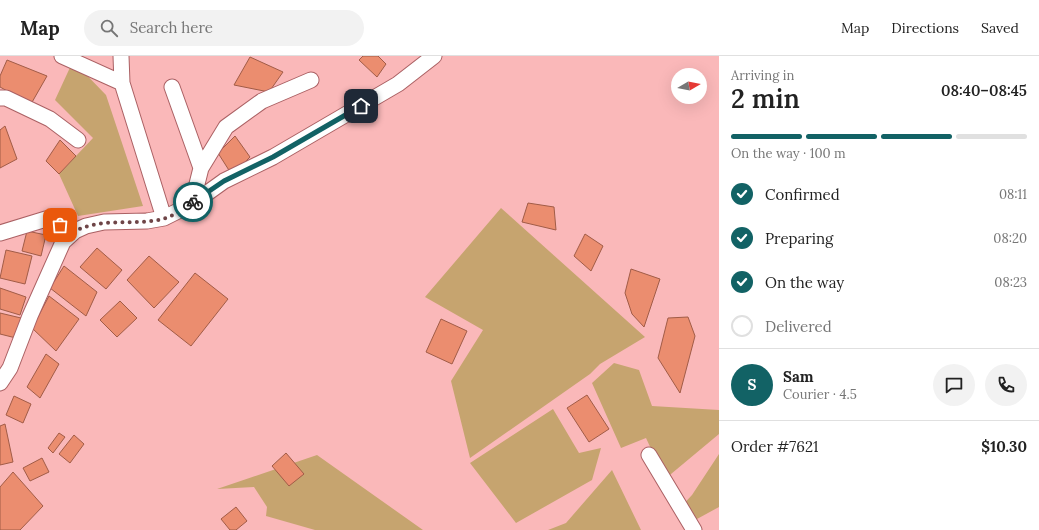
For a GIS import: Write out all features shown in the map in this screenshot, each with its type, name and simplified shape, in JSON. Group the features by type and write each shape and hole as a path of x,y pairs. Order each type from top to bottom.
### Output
{"street":[{"path":"62,56 122,84"},
{"path":"121,56 122,84 164,218"},
{"path":"0,383 10,368 30,316 63,242 75,231 86,226 104,222 164,218 192,204 224,181 273,157 398,84 434,56"},
{"path":"192,204 201,168 226,127 262,101 311,80"},
{"path":"172,87 201,168"},
{"path":"0,98 6,98 50,119 78,140"},
{"path":"0,233 46,219 75,231"},
{"path":"649,455 694,530"}],"shaded area":[{"path":"73,61 106,95 143,206 78,216 59,174 93,138 55,100"},
{"path":"501,208 645,337 600,364 590,374 470,458 451,381 483,330 425,297"},
{"path":"614,363 639,370 652,406 719,410 719,434 665,479 646,438 621,448 592,383"},
{"path":"553,409 579,453 601,448 592,480 516,523 470,463"},
{"path":"719,454 719,507 686,525 676,512 692,495"},
{"path":"317,455 423,530 315,530 266,516 267,507 254,487 217,489"},
{"path":"612,470 641,530 548,530 566,523"}],"building":[{"path":"363,56 378,56 386,64 377,77 359,60"},
{"path":"250,57 283,72 269,92 234,85"},
{"path":"7,60 47,76 31,104 0,87 0,76"},
{"path":"5,126 17,159 0,168 0,130"},
{"path":"235,136 250,157 232,175 218,153"},
{"path":"60,140 76,156 59,174 46,161"},
{"path":"528,203 554,207 556,230 522,222"},
{"path":"27,231 46,235 41,256 22,251"},
{"path":"585,234 603,246 591,271 574,256"},
{"path":"97,248 122,270 106,289 80,267"},
{"path":"6,250 32,256 25,284 0,278"},
{"path":"149,256 179,282 154,308 127,280"},
{"path":"64,266 97,292 86,316 50,288"},
{"path":"631,269 660,279 644,327 632,314 625,293"},
{"path":"195,273 228,299 191,346 158,320"},
{"path":"0,288 26,297 20,315 0,309"},
{"path":"49,296 79,319 56,351 32,328"},
{"path":"120,301 137,318 117,337 100,320"},
{"path":"0,313 21,318 16,338 0,334"},
{"path":"688,317 695,336 680,393 658,358 668,318"},
{"path":"441,319 467,331 452,364 426,352"},
{"path":"46,354 59,364 40,398 27,387"},
{"path":"587,395 609,429 589,442 567,408"},
{"path":"14,396 31,404 23,423 6,415"},
{"path":"5,424 13,462 0,465 0,426"},
{"path":"59,433 65,437 53,453 48,448"},
{"path":"74,435 84,444 70,463 59,454"},
{"path":"286,453 304,474 289,486 272,466"},
{"path":"42,458 49,472 30,481 23,468"},
{"path":"13,472 43,506 20,530 0,530 0,487"},
{"path":"236,507 247,521 236,530 230,530 221,519"}],"way so far":[{"path":"60,225 75,231 86,226 104,222 147,221 164,218 193,202"}],"route":[{"path":"193,202 224,181 273,157 361,106"}]}
